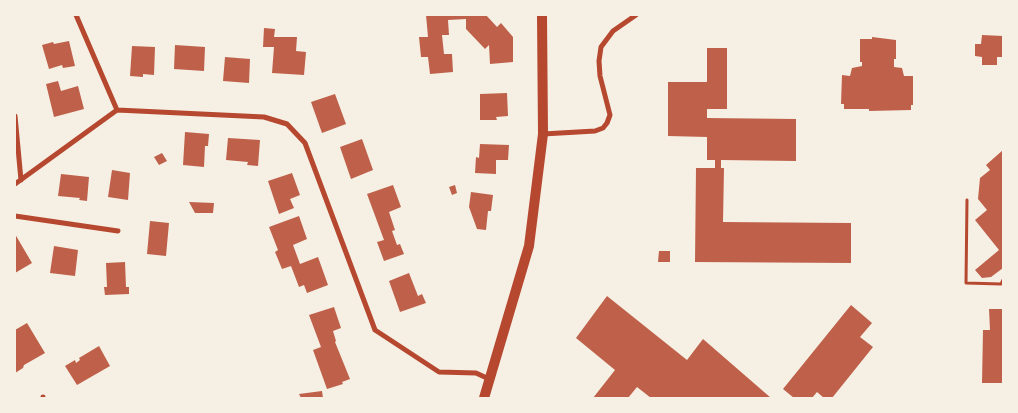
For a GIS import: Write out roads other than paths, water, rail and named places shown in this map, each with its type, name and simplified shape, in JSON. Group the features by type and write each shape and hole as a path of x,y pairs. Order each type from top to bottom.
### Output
{"main road":[{"path":"484,398 528,246 543,134 542,15"}],"street":[{"path":"76,15 117,110"},
{"path":"543,134 595,131 607,123 610,115 600,76 598,61 600,47 613,31 636,15"},
{"path":"15,184 117,110 264,117 287,124 304,143 375,330 439,372 476,373 489,379"},
{"path":"15,116 21,180"},
{"path":"15,216 118,231"}]}
